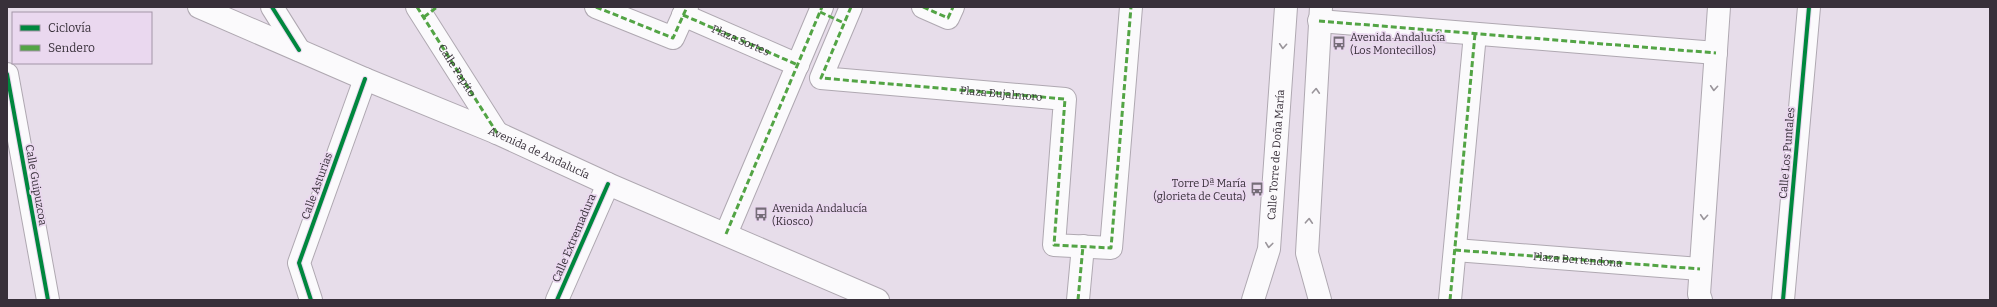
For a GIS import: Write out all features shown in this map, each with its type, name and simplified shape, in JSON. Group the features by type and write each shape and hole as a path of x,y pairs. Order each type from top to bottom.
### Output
{"street":[{"name":"Avenida de Andalucía","path":"199,7 366,79 497,133 608,184 874,299"},
{"path":"272,7 299,50"},
{"name":"Plaza Sortes","path":"596,7 673,38 685,11 798,64"},
{"path":"923,7 948,18 953,7"},
{"name":"Plaza Bujalmoro","path":"821,10 847,15 821,78 1065,99 1054,245 1111,248 1131,7"},
{"name":"Calle Torre de Doña María","path":"1253,300 1269,249 1286,7"},
{"path":"1701,300 1699,294 1700,269 1720,7"},
{"name":"Calle Los Puntales","path":"1783,300 1809,7"},
{"name":"Calle Papito","path":"426,10 497,133"},
{"path":"726,234 821,10"},
{"path":"1320,300 1307,253 1320,14 1475,34 1716,53"},
{"path":"1450,300 1475,34"},
{"name":"Calle Guipuzcoa","path":"7,74 48,300"},
{"name":"Calle Asturias","path":"311,300 299,263 366,79"},
{"name":"Calle Extremadura","path":"557,300 608,184"},
{"path":"1078,300 1083,246"},
{"name":"Plaza Bertendona","path":"1455,250 1700,269"}],"marked path":[{"path":"417,7 497,133"},
{"path":"424,17 437,7"},
{"path":"596,7 673,38 687,7"},
{"path":"726,234 822,7"},
{"path":"851,7 821,78 1065,99 1054,245 1111,248 1131,7"},
{"path":"923,7 948,18 953,7"},
{"path":"820,12 844,23"},
{"path":"683,15 798,65"},
{"path":"1319,21 1716,53"},
{"path":"1450,300 1475,34"},
{"path":"1078,300 1083,246"},
{"path":"1455,250 1700,269"}],"cycle path":[{"path":"272,7 299,50"},
{"path":"1783,300 1809,7"},
{"path":"7,74 48,300"},
{"path":"311,300 299,263 365,79"},
{"path":"557,300 608,184"}],"place":[{"name":"Avenida Andalucía (Los Montecillos)","path":"1339,43"},
{"name":"Torre Dª María (glorieta de Ceuta)","path":"1257,189"},
{"name":"Avenida Andalucía (Kiosco)","path":"761,214"}]}
